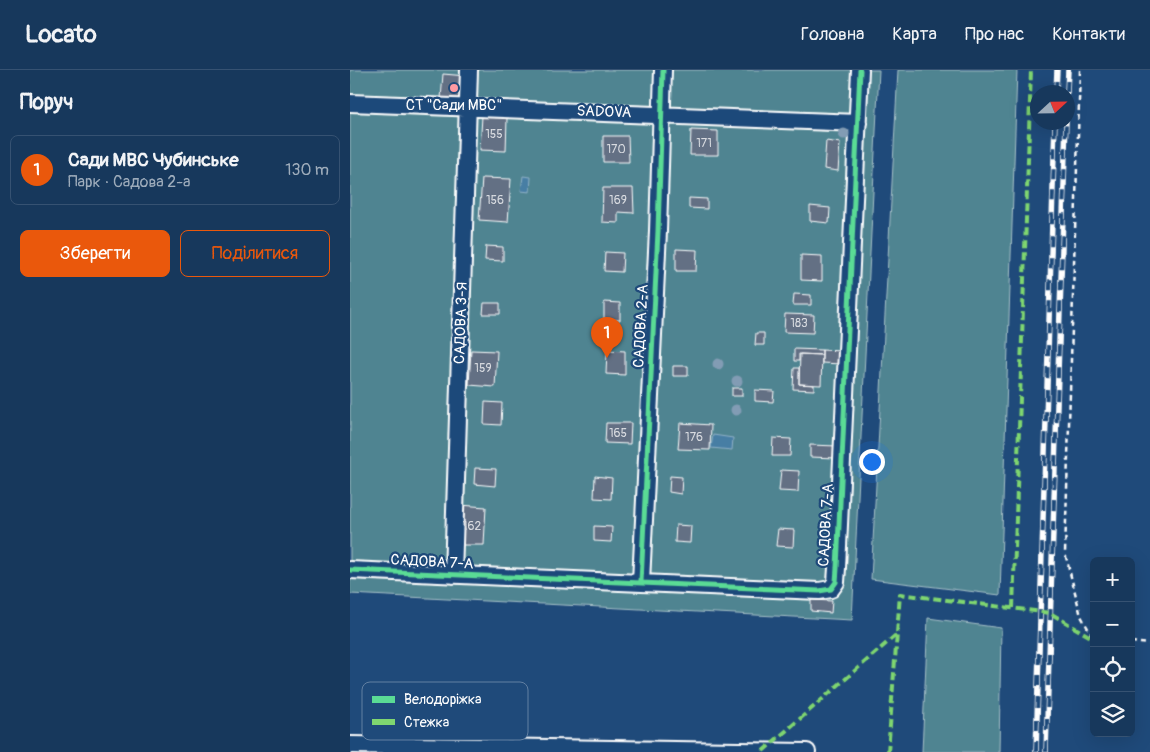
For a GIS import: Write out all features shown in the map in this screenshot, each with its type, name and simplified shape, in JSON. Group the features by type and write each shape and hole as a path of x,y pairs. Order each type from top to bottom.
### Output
{"street":[{"name":"САДОВА 3-Я","path":"453,575 469,70"},
{"name":"САДОВА 2-А","path":"641,582 658,240 664,70"},
{"name":"САДОВА 7-А","path":"350,570 819,591 831,589 836,582 860,70"},
{"name":"SADOVA","path":"350,103 858,123"},
{"path":"350,745 807,752"}],"path":[{"path":"1080,70 1065,553 1081,616 1090,633"},
{"path":"1135,642 1150,644"}],"green space":[{"path":"350,70 879,70 852,620 350,594"},
{"path":"898,70 1017,70 1000,595 871,579"},
{"path":"928,618 1001,628 999,752 922,752"}],"water":[{"path":"523,176 531,177 530,192 521,191"},
{"path":"713,435 733,438 732,450 711,448"}],"building":[{"name":"СТ \"Сади МВС\"","path":"443,74 466,76 464,101 441,99"},
{"path":"482,116 507,118 506,151 480,150"},
{"path":"691,130 718,131 718,155 690,155"},
{"path":"603,136 628,136 629,162 603,162"},
{"path":"826,141 840,143 838,171 824,169"},
{"path":"482,178 511,179 508,222 479,220"},
{"path":"603,188 633,188 634,213 618,212 618,223 602,222"},
{"path":"689,198 707,199 707,209 689,208"},
{"path":"810,206 830,208 829,223 810,221"},
{"path":"486,246 503,247 503,261 485,260"},
{"path":"676,249 697,250 696,271 676,271"},
{"path":"605,252 623,253 622,272 604,271"},
{"path":"801,255 822,256 822,281 801,280"},
{"path":"794,294 811,295 811,305 793,305"},
{"path":"604,302 620,303 620,320 604,319"},
{"path":"484,303 500,303 500,314 483,314"},
{"path":"785,314 814,315 813,333 784,332"},
{"path":"756,333 764,333 764,345 755,345"},
{"path":"794,349 822,350 822,355 799,354 799,361 794,361"},
{"path":"471,350 497,351 495,387 469,385"},
{"path":"607,350 625,351 625,375 606,374"},
{"path":"822,350 841,351 841,364 822,363"},
{"path":"800,354 822,355 821,385 799,384"},
{"path":"673,366 688,366 688,376 673,376"},
{"path":"794,368 799,368 799,384 814,385 814,390 793,389"},
{"path":"732,388 742,388 742,396 732,396"},
{"path":"755,390 774,391 773,402 755,401"},
{"path":"485,402 502,403 501,425 484,424"},
{"path":"606,423 631,423 630,444 605,443"},
{"path":"680,423 711,425 710,450 678,449"},
{"path":"773,438 791,439 790,456 772,456"},
{"path":"810,445 837,446 836,458 810,457"},
{"path":"475,468 496,469 495,486 474,484"},
{"path":"781,470 799,471 798,492 779,491"},
{"path":"595,476 612,478 611,499 594,498"},
{"path":"670,476 682,477 681,494 669,492"},
{"path":"460,505 486,507 484,545 459,545"},
{"path":"676,525 691,526 690,543 675,542"},
{"path":"594,526 612,527 611,542 594,541"},
{"path":"778,529 794,530 793,547 776,546"},
{"path":"811,600 832,601 831,613 811,611"}],"railway":[{"path":"1056,85 1057,70"},
{"path":"1067,85 1068,70"},
{"path":"1036,752 1055,130"},
{"path":"1046,752 1066,130"}],"marked path":[{"path":"1013,608 1031,70"},
{"path":"888,752 900,594 1050,613 1090,637"},
{"path":"763,751 897,634"}],"cycle path":[{"path":"641,582 658,231 663,70"},
{"path":"350,570 819,591 831,589 836,582 837,568 860,70"}],"place":[{"name":"СТ \"Сади МВС\"","path":"454,88"},
{"name":"Сади МВС Чубинське","path":"607,358"}]}
